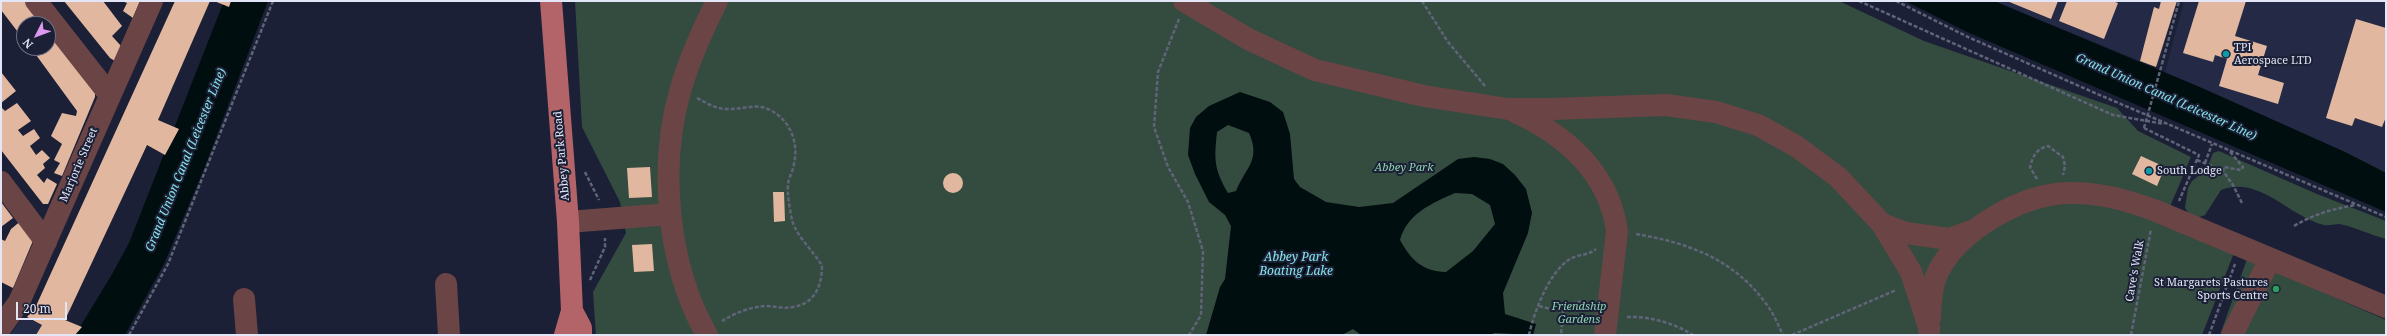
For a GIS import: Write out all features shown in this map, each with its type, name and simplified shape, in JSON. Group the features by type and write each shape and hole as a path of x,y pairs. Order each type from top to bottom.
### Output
{"main road":[{"name":"Abbey Park Road","path":"551,1 568,222 572,312 565,335"},
{"name":"Abbey Park Road","path":"572,312 581,328 582,335"}],"street":[{"path":"36,1 109,94"},
{"name":"Marjorie Street","path":"1,327 19,302 109,94 152,1"},
{"path":"706,333 688,296 670,214 669,173 673,135 681,89 704,26 718,1"},
{"path":"1182,7 1315,70 1424,96 1508,109 1666,105 1716,112 1758,125 1796,146 1838,177 1882,224 1915,282 1929,331"},
{"path":"1508,109 1538,122 1586,161 1604,187 1614,214 1616,231 1608,320"},
{"path":"1,182 46,242"},
{"path":"1882,224 1906,233 1949,239 1972,230 2022,204 2063,187 2125,200 2163,214 2386,306"},
{"path":"568,222 670,214"},
{"path":"1929,331 1932,294 1938,272 1949,254 1972,230"},
{"path":"2232,335 2270,259"},
{"path":"446,284 449,335"},
{"path":"244,299 247,335"}],"path":[{"path":"129,335 168,264 273,1"},
{"path":"1422,1 1448,42 1487,88"},
{"path":"1859,1 2113,115 2168,125"},
{"path":"1896,1 1968,37 2229,152 2386,217"},
{"path":"2179,1 2144,128 2199,155 2197,160 2223,170 2242,203"},
{"path":"1182,7 1178,25 1158,72 1154,127 1168,167 1188,202 1203,251 1201,315 1189,335"},
{"path":"681,89 713,107 730,109 760,107 769,110 786,123 792,132 795,154 788,193 793,222 822,266 819,289 804,304 794,307 766,306 745,310 732,315 706,333"},
{"path":"2205,163 2212,144"},
{"path":"2048,146 2063,157 2065,166 2063,187 2037,179 2034,174 2030,167 2040,148 2048,146"},
{"path":"2223,170 2224,167 2241,170 2243,167 2229,152"},
{"name":"Cave's Walk","path":"2131,335 2163,214 2197,160"},
{"path":"2294,226 2310,216 2335,208 2357,205"},
{"path":"1530,335 1538,306 1552,278 1570,259 1591,254 1616,231 1679,242 1709,254 1734,270 1753,289 1767,305 1783,335"},
{"path":"2209,335 2241,247"},
{"path":"1792,335 1915,282"},
{"path":"1561,335 1563,312 1572,303 1581,301 1596,307 1608,320 1639,317 1669,324 1693,335"},
{"path":"1538,306 1563,312"}],"shaded area":[{"path":"1994,1 2177,1 2158,66 2152,66"},
{"path":"2184,1 2386,1 2386,173 2345,152 2165,72"},
{"path":"23,317 66,335 10,335"}],"green space":[{"name":"Abbey Park","path":"575,1 1839,1 1924,41 2117,108 2138,131 2191,157 2166,216 2234,253 2202,335 596,335 593,292 626,233 620,202 582,127"},
{"path":"2219,151 2317,194 2386,221 2386,239 2345,225 2324,225 2311,221 2262,192 2249,188 2235,187 2221,190 2205,215 2197,218 2189,214 2185,208 2188,188 2192,181 2207,169 2213,153"},
{"name":"St Margarets Pastures Sports Centre","path":"2247,259 2386,320 2386,335 2220,335"}],"water":[{"name":"Grand Union Canal (Leicester Line)","path":"224,1 268,1 204,169 164,264 125,335 75,335 129,243"},
{"name":"Grand Union Canal (Leicester Line)","path":"1905,1 1994,1 2202,88 2345,152 2386,173 2386,212 1967,32"},
{"name":"Abbey Park Boating Lake","path":"1240,92 1270,102 1283,112 1290,134 1294,179 1300,187 1326,202 1359,207 1393,203 1458,159 1474,157 1490,159 1503,164 1515,175 1526,189 1532,213 1528,233 1503,293 1505,314 1536,324 1533,335 1495,333 1488,335 1361,335 1353,329 1342,335 1206,335 1220,287 1225,279 1231,226 1225,215 1209,202 1195,174 1188,155 1190,128 1196,117 1209,106","holes":["1228,125 1249,133 1253,150 1251,163 1236,191 1228,193 1220,177 1215,157 1217,132","1455,193 1472,194 1490,205 1495,224 1473,251 1446,272 1424,267 1413,259 1400,240 1403,231 1414,216 1422,210 1429,205"]}],"building":[{"path":"1,1 25,1 37,16 16,16 16,30 1,10"},
{"path":"64,1 103,1 122,26 112,36 121,46 115,61 110,58"},
{"path":"122,1 140,1 133,18 123,11 127,3"},
{"path":"175,1 210,1 158,120 179,129 165,155 147,145 65,320 82,327 75,335 36,335 42,325 27,317 36,306"},
{"path":"214,1 231,1 229,7"},
{"path":"2007,1 2058,1 2051,19"},
{"path":"2067,1 2112,1 2118,3 2104,39 2059,21"},
{"path":"2161,1 2177,1 2156,67 2140,61 2154,7 2159,9"},
{"name":"TPI Aerospace LTD","path":"2199,1 2246,1 2235,36 2267,46 2258,75 2284,83 2278,104 2219,86 2227,59 2215,55 2213,62 2183,53"},
{"path":"2356,19 2386,28 2386,117 2382,127 2355,118 2352,126 2326,118"},
{"path":"56,41 95,91 95,97 62,176 54,173 60,163 54,160 62,144 51,136 62,113 76,116 77,111 37,56 56,56"},
{"path":"1,72 16,91 1,103"},
{"path":"17,103 31,121 18,130 23,136 34,129 40,138 30,146 36,155 42,150 50,158 43,164 45,168 37,175 44,183 47,178 57,184 48,204 43,204 1,150 1,107 5,111"},
{"name":"South Lodge","path":"2141,156 2165,167 2157,186 2132,174"},
{"path":"650,167 652,197 629,198 627,168"},
{"path":"949,173 957,173 963,179 963,187 957,193 949,193 943,187 943,179"},
{"path":"773,192 784,192 785,221 774,222"},
{"path":"1,202 13,218 1,227"},
{"path":"22,220 35,236 13,288 1,282 1,239 5,241 11,229"},
{"path":"652,244 654,271 634,272 632,245"}],"place":[{"name":"TPI Aerospace LTD","path":"2226,54"},
{"name":"South Lodge","path":"2149,171"},
{"name":"St Margarets Pastures Sports Centre","path":"2276,289"}],"park label":[{"name":"Friendship Gardens","path":"1579,313"}]}
